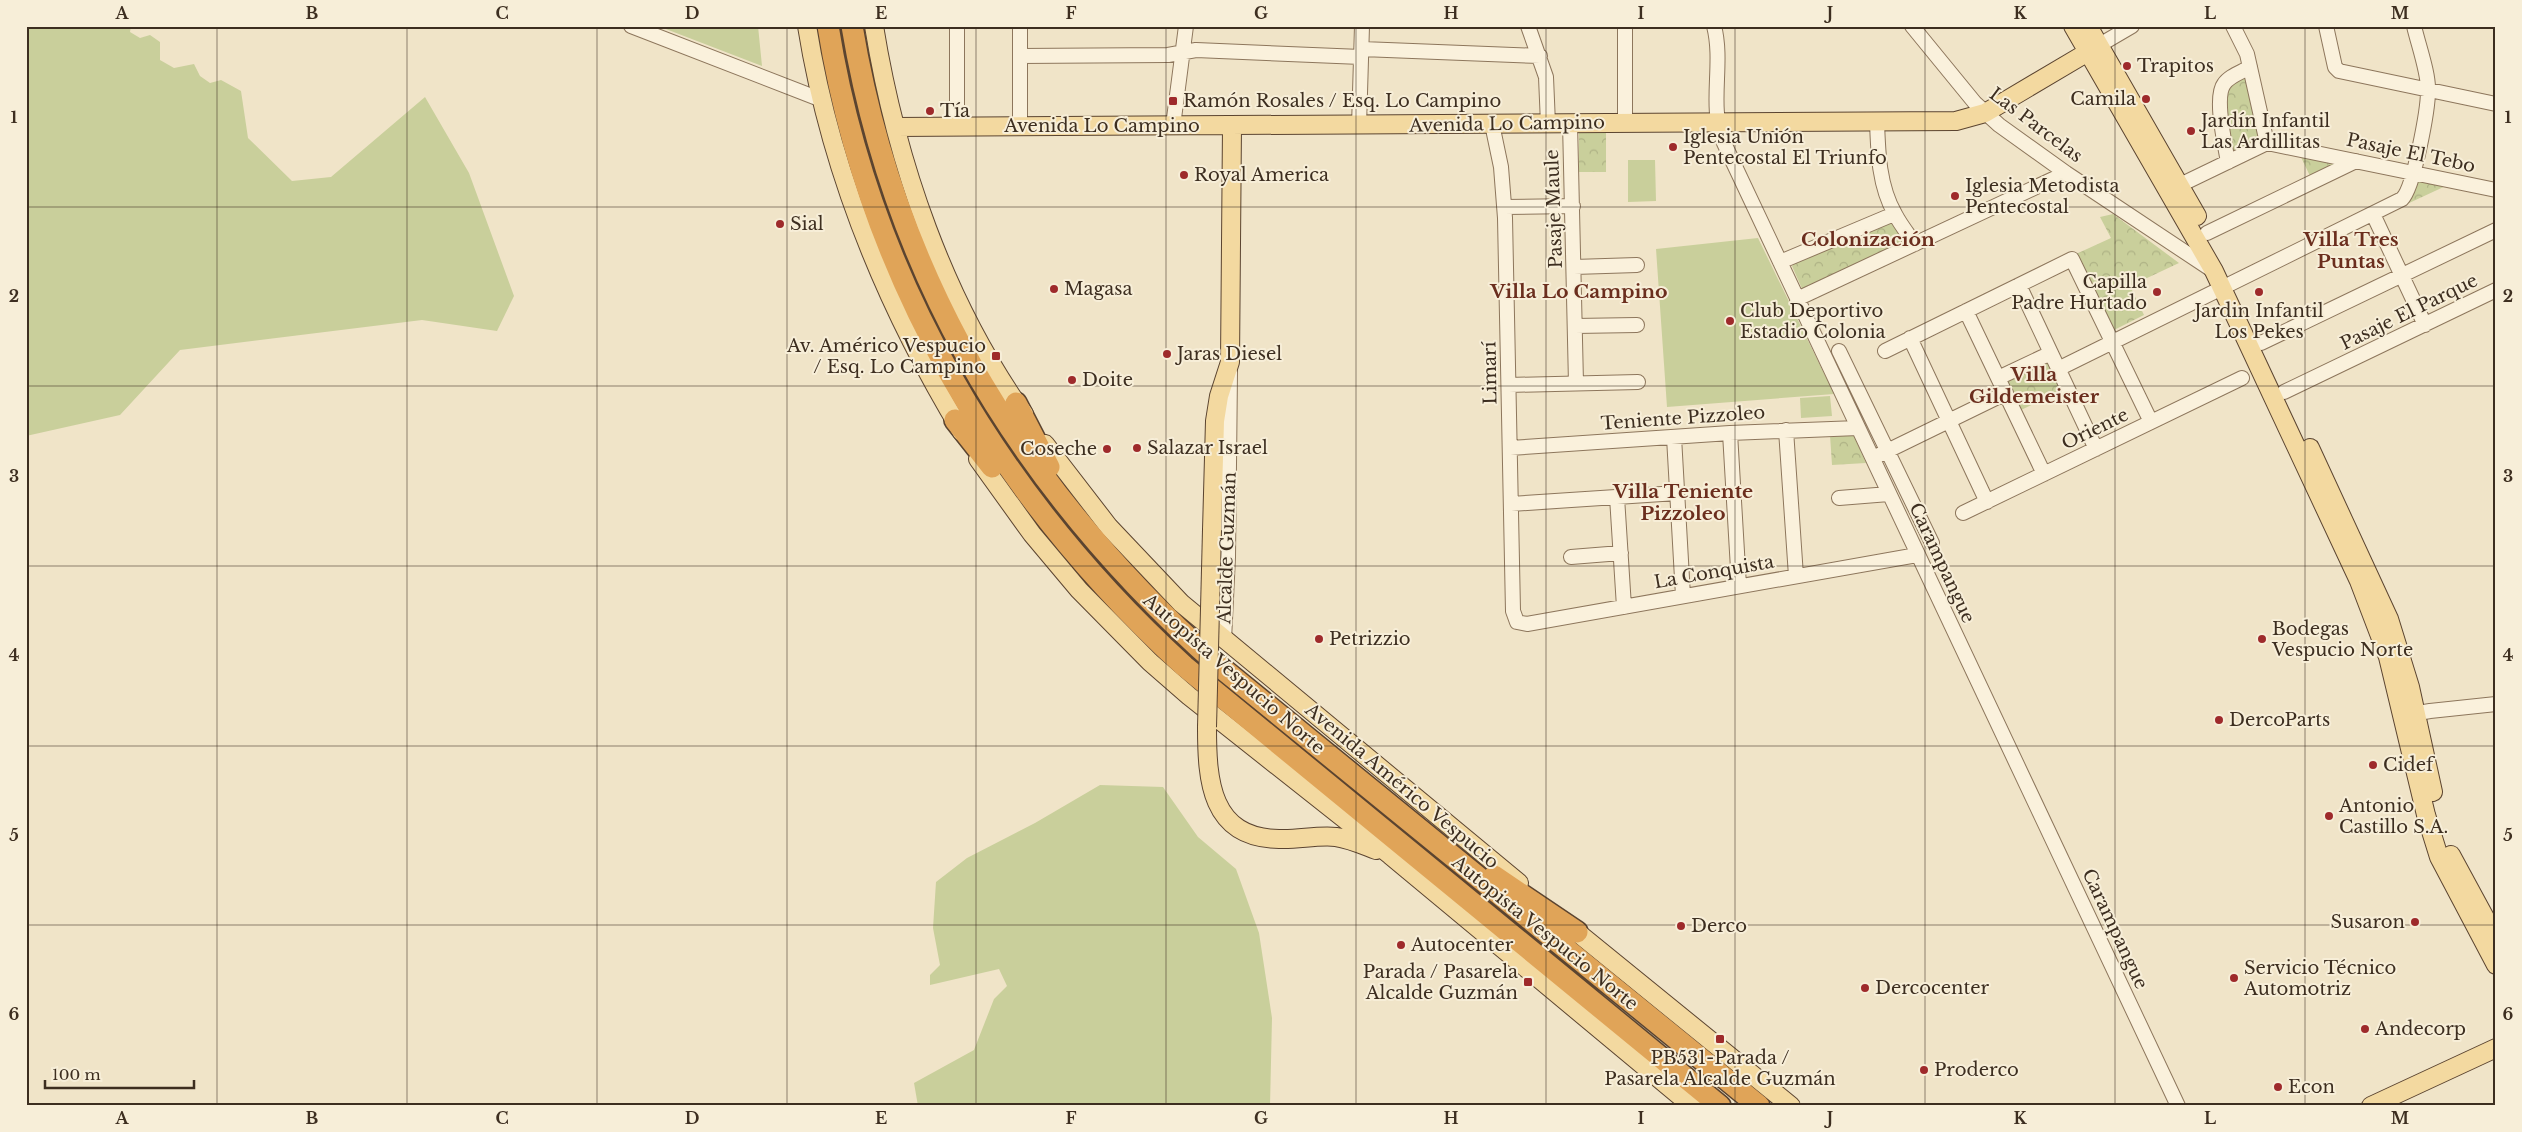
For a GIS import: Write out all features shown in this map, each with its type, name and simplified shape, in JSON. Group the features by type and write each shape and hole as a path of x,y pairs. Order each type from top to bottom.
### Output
{"highway":[{"name":"Autopista Vespucio Norte","path":"828,26 841,93 859,160 885,237 918,314 954,383 998,454 1043,515 1091,574 1153,637 1230,705 1720,1106"},
{"name":"Autopista Vespucio Norte","path":"852,26 865,90 887,172 906,225 940,306 970,365 1011,431 1055,494 1105,553 1156,608 1218,665 1758,1106"},
{"path":"1016,403 1061,488 1105,553"},
{"path":"955,420 1038,522 1091,574"},
{"path":"1424,835 1489,873 1577,932"}],"main road":[{"path":"808,26 822,100 856,211 880,275 918,354 955,420 986,472 1032,534 1079,590 1129,642 1189,696 1390,855 1692,1106"},
{"name":"Avenida Américo Vespucio","path":"874,26 878,56 895,127 922,212 949,279 992,365 1016,403 1072,481 1109,527 1169,592 1224,640 1407,788 1577,932 1791,1106"},
{"path":"2073,26 2094,49 2180,185 2207,233 2227,285 2372,611 2409,715 2448,846 2463,879 2496,938"},
{"path":"2088,26 2094,49 2214,271 2227,285 2261,343 2389,619 2401,654 2426,815 2439,858 2496,965"},
{"name":"Avenida Lo Campino","path":"895,127 1359,126 1956,121 1985,113 2094,49"},
{"name":"Alcalde Guzmán","path":"1230,362 1232,126"},
{"path":"1230,362 1219,396 1215,421 1207,727 1208,773 1211,789 1221,810 1237,827 1253,835 1272,839 1338,838 1390,855"},
{"path":"2371,1106 2496,1048"}],"street":[{"path":"631,26 822,100"},
{"path":"878,56 882,26"},
{"path":"957,26 957,127"},
{"path":"1020,26 1020,127"},
{"path":"1173,126 1186,26"},
{"path":"1359,126 1362,26"},
{"path":"1528,26 1540,56 1548,89 1548,124"},
{"path":"1624,123 1625,26"},
{"name":"Carampangue","path":"1714,26 1718,52 1716,122 1724,143 2178,1106"},
{"name":"Las Parcelas","path":"1912,26 1985,113 2066,173 2214,271"},
{"path":"2094,49 2132,26"},
{"path":"2180,185 2267,143 2245,47 2234,26"},
{"path":"2326,26 2335,67 2339,71 2496,104"},
{"path":"2058,369 2406,196 2414,173 2428,90 2414,26"},
{"path":"1020,56 1168,55 1196,50 1540,56"},
{"path":"2228,162 2220,104 2221,88 2228,80 2250,67"},
{"path":"1877,122 1878,154 1883,183 1894,214 1915,244"},
{"name":"Limarí","path":"1492,124 1501,167 1504,207 1513,611 1517,622"},
{"name":"Pasaje Maule","path":"1570,124 1576,384"},
{"name":"Pasaje El Tebo","path":"2267,143 2496,190"},
{"path":"2207,233 2356,161"},
{"path":"1797,299 2066,173"},
{"path":"1504,207 1573,206"},
{"path":"1780,262 1894,214"},
{"path":"2373,214 2425,325"},
{"path":"2261,343 2496,230"},
{"path":"1885,351 2072,259 2151,422"},
{"path":"1574,267 1637,265"},
{"path":"2019,285 2096,449"},
{"name":"Pasaje El Parque","path":"2284,392 2496,290"},
{"path":"1966,311 2044,474"},
{"path":"1575,326 1637,325"},
{"path":"1910,338 1987,502"},
{"name":"Carampangue","path":"1839,351 1932,543"},
{"path":"1998,378 2051,353"},
{"name":"Alcalde Guzmán","path":"1224,640 1228,557 1230,362"},
{"name":"Oriente","path":"1963,513 2242,378"},
{"path":"1509,385 1638,382"},
{"path":"1872,458 2006,393"},
{"name":"Teniente Pizzoleo","path":"1510,448 1730,433 1858,428"},
{"path":"1786,430 1796,576"},
{"path":"1730,433 1739,586"},
{"path":"1674,437 1683,596"},
{"path":"1511,504 1677,493"},
{"path":"1840,498 1889,494"},
{"path":"1617,497 1624,607"},
{"path":"1571,558 1620,554"},
{"name":"La Conquista","path":"1517,622 1527,624 1917,555"},
{"path":"2409,715 2496,704"}],"green space":[{"path":"26,26 131,26 130,32 140,38 150,35 160,42 160,60 174,68 194,64 200,76 210,83 221,80 241,91 248,138 292,181 331,177 425,97 469,173 514,296 497,331 422,320 180,350 120,415 26,436"},
{"path":"658,26 758,26 762,66"},
{"path":"2248,74 2262,141 2232,153 2222,95 2227,85"},
{"path":"1579,131 1606,131 1606,172 1579,172"},
{"path":"2300,155 2338,163 2310,176"},
{"path":"1628,160 1655,160 1656,201 1628,202"},
{"path":"2417,178 2450,184 2407,204"},
{"path":"2113,214 2179,263 2130,286 2144,315 2112,331 2076,254 2111,238 2100,217"},
{"path":"1889,222 1894,223 1904,244 1803,291 1792,266 1794,264"},
{"name":"Club Deportivo Estadio Colonia","path":"1758,238 1834,394 1667,407 1656,249"},
{"path":"2049,360 2064,389 2019,411 2005,381"},
{"path":"1830,396 1832,416 1801,418 1800,398"},
{"path":"1853,434 1866,463 1832,465 1830,435"},
{"path":"1100,785 1163,787 1198,837 1236,869 1259,933 1272,1018 1270,1106 918,1106 914,1083 974,1050 994,999 1007,986 999,969 930,985 930,975 940,965 933,928 936,882 967,858 1035,823"}],"place":[{"name":"Trapitos","path":"2127,66"},
{"name":"Camila","path":"2146,99"},
{"name":"Ramón Rosales / Esq. Lo Campino","path":"1173,101"},
{"name":"Tía","path":"930,111"},
{"name":"Jardín Infantil Las Ardillitas","path":"2191,131"},
{"name":"Iglesia Unión Pentecostal El Triunfo","path":"1673,147"},
{"name":"Royal America","path":"1184,175"},
{"name":"Iglesia Metodista Pentecostal","path":"1955,196"},
{"name":"Sial","path":"780,224"},
{"name":"Magasa","path":"1054,289"},
{"name":"Capilla Padre Hurtado","path":"2157,292"},
{"name":"Jardin Infantil Los Pekes","path":"2259,292"},
{"name":"Club Deportivo Estadio Colonia","path":"1730,321"},
{"name":"Jaras Diesel","path":"1167,354"},
{"name":"Av. Américo Vespucio / Esq. Lo Campino","path":"996,356"},
{"name":"Doite","path":"1072,380"},
{"name":"Salazar Israel","path":"1137,448"},
{"name":"Coseche","path":"1107,449"},
{"name":"Petrizzio","path":"1319,639"},
{"name":"Bodegas Vespucio Norte","path":"2262,639"},
{"name":"DercoParts","path":"2219,720"},
{"name":"Cidef","path":"2373,765"},
{"name":"Antonio Castillo S.A.","path":"2329,816"},
{"name":"Susaron","path":"2415,922"},
{"name":"Derco","path":"1681,926"},
{"name":"Autocenter","path":"1401,945"},
{"name":"Servicio Técnico Automotriz","path":"2234,978"},
{"name":"Parada / Pasarela Alcalde Guzmán","path":"1528,982"},
{"name":"Dercocenter","path":"1865,988"},
{"name":"Andecorp","path":"2365,1029"},
{"name":"PB531-Parada / Pasarela Alcalde Guzmán","path":"1720,1039"},
{"name":"Proderco","path":"1924,1070"},
{"name":"Econ","path":"2278,1087"}],"district":[{"name":"Colonización","path":"1868,239"},
{"name":"Villa Tres Puntas","path":"2351,250"},
{"name":"Villa Lo Campino","path":"1579,291"},
{"name":"Villa Gildemeister","path":"2034,385"},
{"name":"Villa Teniente Pizzoleo","path":"1683,502"}]}
